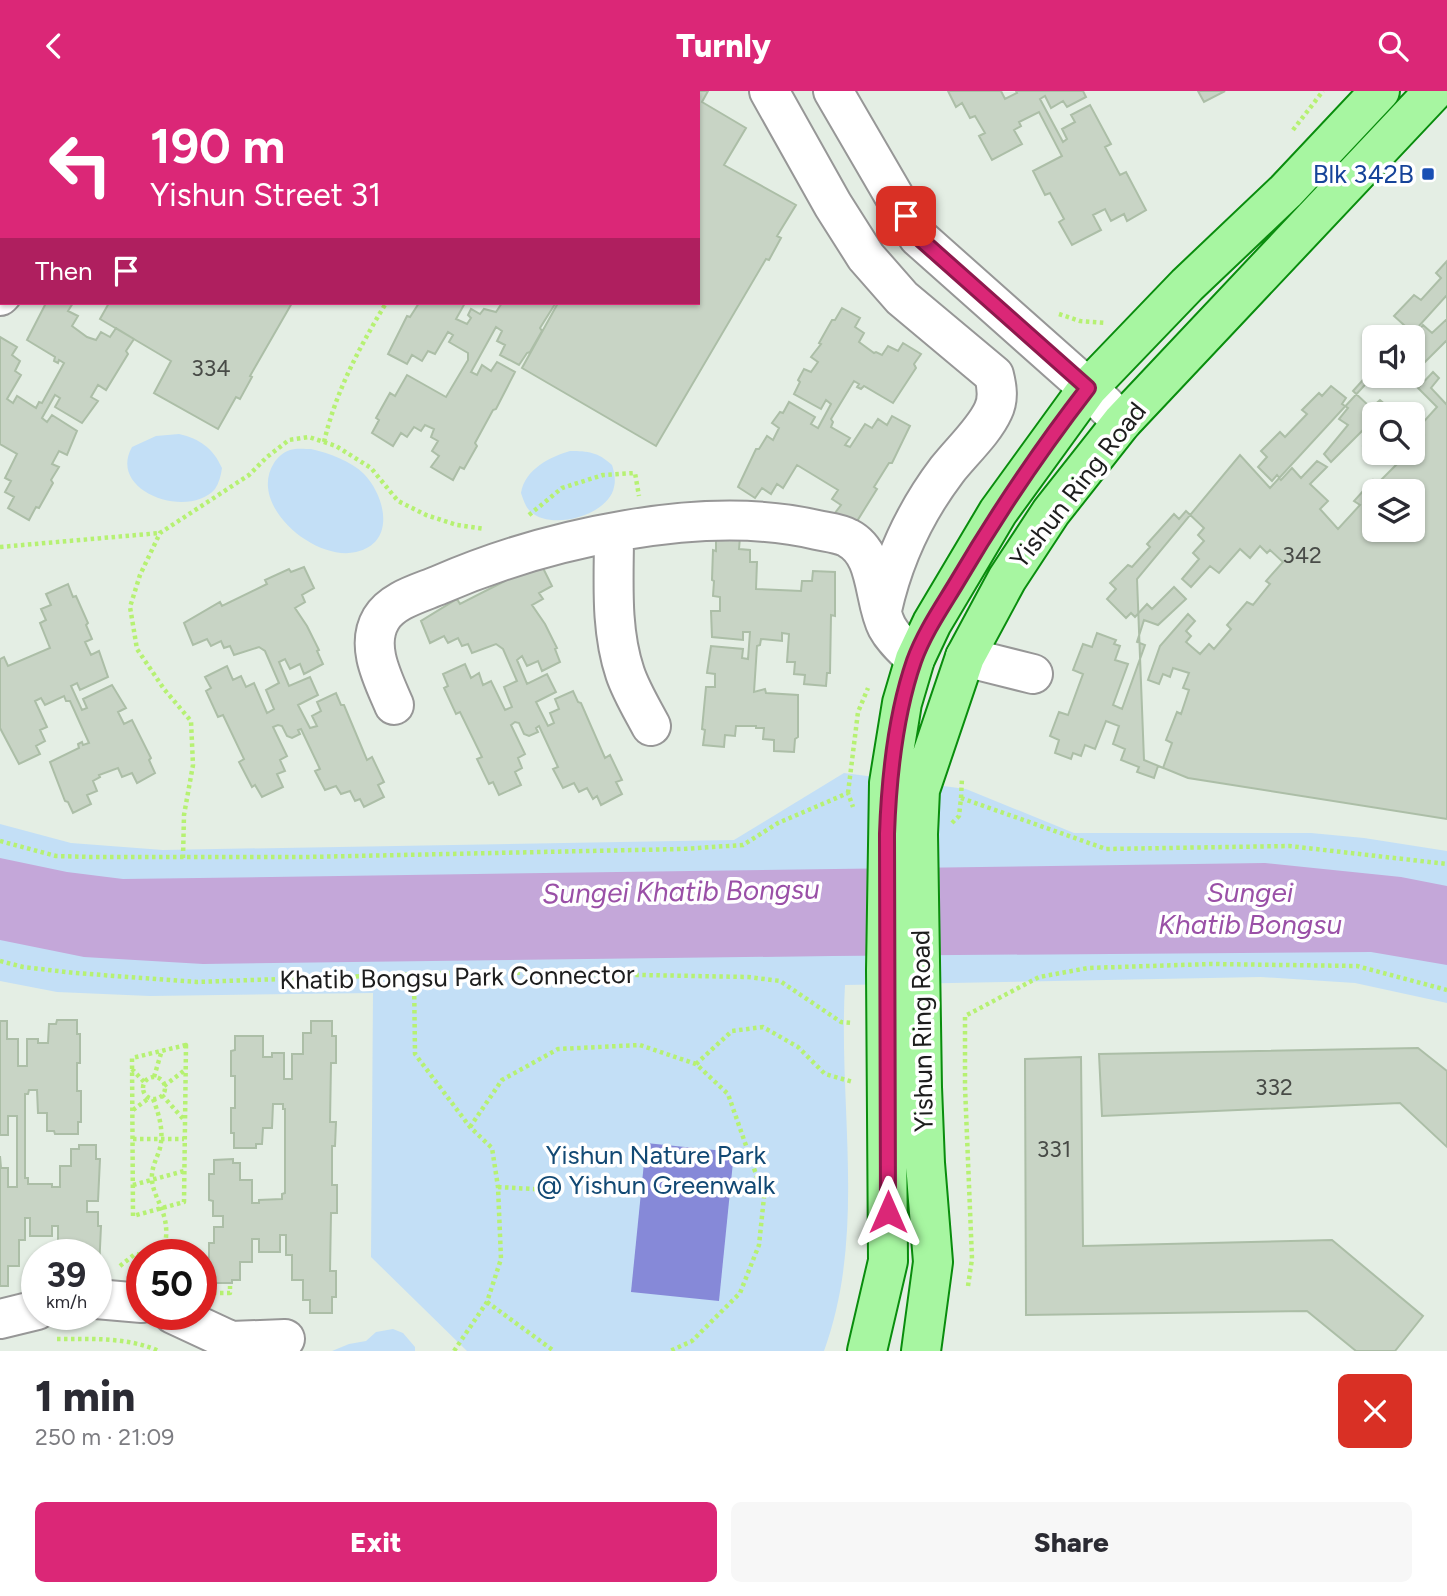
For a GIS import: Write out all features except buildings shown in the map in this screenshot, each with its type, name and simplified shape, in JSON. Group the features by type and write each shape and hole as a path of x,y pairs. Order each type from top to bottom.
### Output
{"main road":[{"name":"Yishun Ring Road","path":"920,1351 933,1262 925,1163 921,991 902,827 888,783 902,703 915,659 932,623 998,512 1088,388 1187,285 1286,191 1380,91"},
{"name":"Yishun Ring Road","path":"867,1351 888,1261 887,959 902,827 920,790 965,657 1007,579 1051,512 1122,422 1434,91"},
{"path":"998,512 1035,538"},
{"path":"888,1261 933,1262"}],"street":[{"path":"769,91 833,205 866,257 902,297 989,369 994,375 998,391 995,409 986,424 938,482 897,559 882,612"},
{"path":"833,91 918,237 1088,388 1122,422"},
{"path":"394,705 376,661 375,633 381,618 393,605 448,581 523,554 630,530 670,524 748,520 798,526 848,538 866,556 890,632 915,659"},
{"path":"630,530 615,614 618,645 626,675 651,726"},
{"path":"965,657 1032,674"},
{"path":"0,1319 21,1321"},
{"path":"206,1330 231,1342 285,1339"}],"path":[{"path":"324,442 331,411 353,358 385,305"},
{"path":"1056,313 1080,321 1115,324"},
{"path":"0,547 160,533 249,475 289,440 309,437 336,446 371,468 398,501 426,516 457,525 493,530"},
{"path":"523,519 562,488 603,475 635,473 630,530"},
{"path":"160,533 140,575 130,607 137,649 164,689 191,721 193,765 184,815 183,858"},
{"path":"0,841 56,856 183,858 682,849 743,845 778,823 848,793 902,827 960,817 963,771"},
{"path":"961,798 1105,849 1289,846 1447,864"},
{"name":"Khatib Bongsu Park Connector","path":"0,961 23,967 75,973 197,982 481,972 759,978 780,981 841,1022 860,1023"},
{"path":"965,1087 965,1016 1039,977 1102,967 1211,964 1357,967 1447,990"},
{"path":"414,975 415,1054 470,1127 492,1148 498,1187 501,1259 487,1303 454,1351"},
{"path":"696,1064 732,1031 763,1027 798,1047 825,1075 861,1085"},
{"path":"186,1045 184,1202 133,1216 132,1069 132,1058 186,1045"},
{"path":"470,1127 502,1080 558,1049 640,1045 696,1064 728,1094 764,1197 759,1245 740,1293 692,1342 670,1351"},
{"path":"145,1083 154,1077 162,1050"},
{"path":"132,1069 145,1083 144,1093 151,1098 160,1123 161,1139 153,1162 152,1180 161,1208 166,1239"},
{"path":"164,1086 185,1070"},
{"path":"154,1077 161,1080 164,1086 162,1095"},
{"path":"132,1110 151,1098 162,1095"},
{"path":"162,1095 185,1121"},
{"path":"133,1139 185,1139"},
{"path":"133,1185 184,1171"},
{"path":"498,1187 550,1191"},
{"path":"217,1293 230,1293 230,1286"},
{"path":"487,1303 554,1351"},
{"path":"68,1330 100,1338 141,1343 159,1351"},
{"path":"691,1351 692,1342"}],"green space":[{"path":"179,434 205,445 222,468 215,489 203,498 187,502 170,501 140,488 131,476 127,463 132,447 156,436"},
{"path":"311,449 346,461 359,469 372,484 382,506 383,518 382,529 369,547 356,552 340,553 322,548 290,527 277,512 270,496 268,479 274,463 287,451"},
{"path":"570,451 593,453 612,465 615,481 610,497 602,505 579,517 565,520 540,518 526,506 521,493 523,485 540,465"},
{"name":"Yishun Nature Park @ Yishun Greenwalk","path":"844,773 966,789 1074,833 1311,833 1447,851 1447,1003 1355,983 1261,977 845,985 848,1216 837,1306 824,1351 467,1351 371,1257 373,993 150,996 57,992 0,981 0,824 71,843 163,850 734,840"},
{"name":"Yishun Nature Park @ Yishun Greenwalk","path":"646,1143 734,1152 719,1301 631,1292"},
{"path":"393,1329 403,1333 415,1347 415,1351 332,1351 366,1341 376,1332"}],"water":[{"name":"Sungei Khatib Bongsu","path":"0,858 67,872 123,879 1265,863 1401,877 1447,886 1447,965 1371,952 203,964 84,957 0,940"}],"place":[{"name":"Blk 342B","path":"1428,174"}],"route":[{"path":"888,1212 888,783 902,703 915,659 932,623 998,512 1088,388 918,237 906,216"}]}
